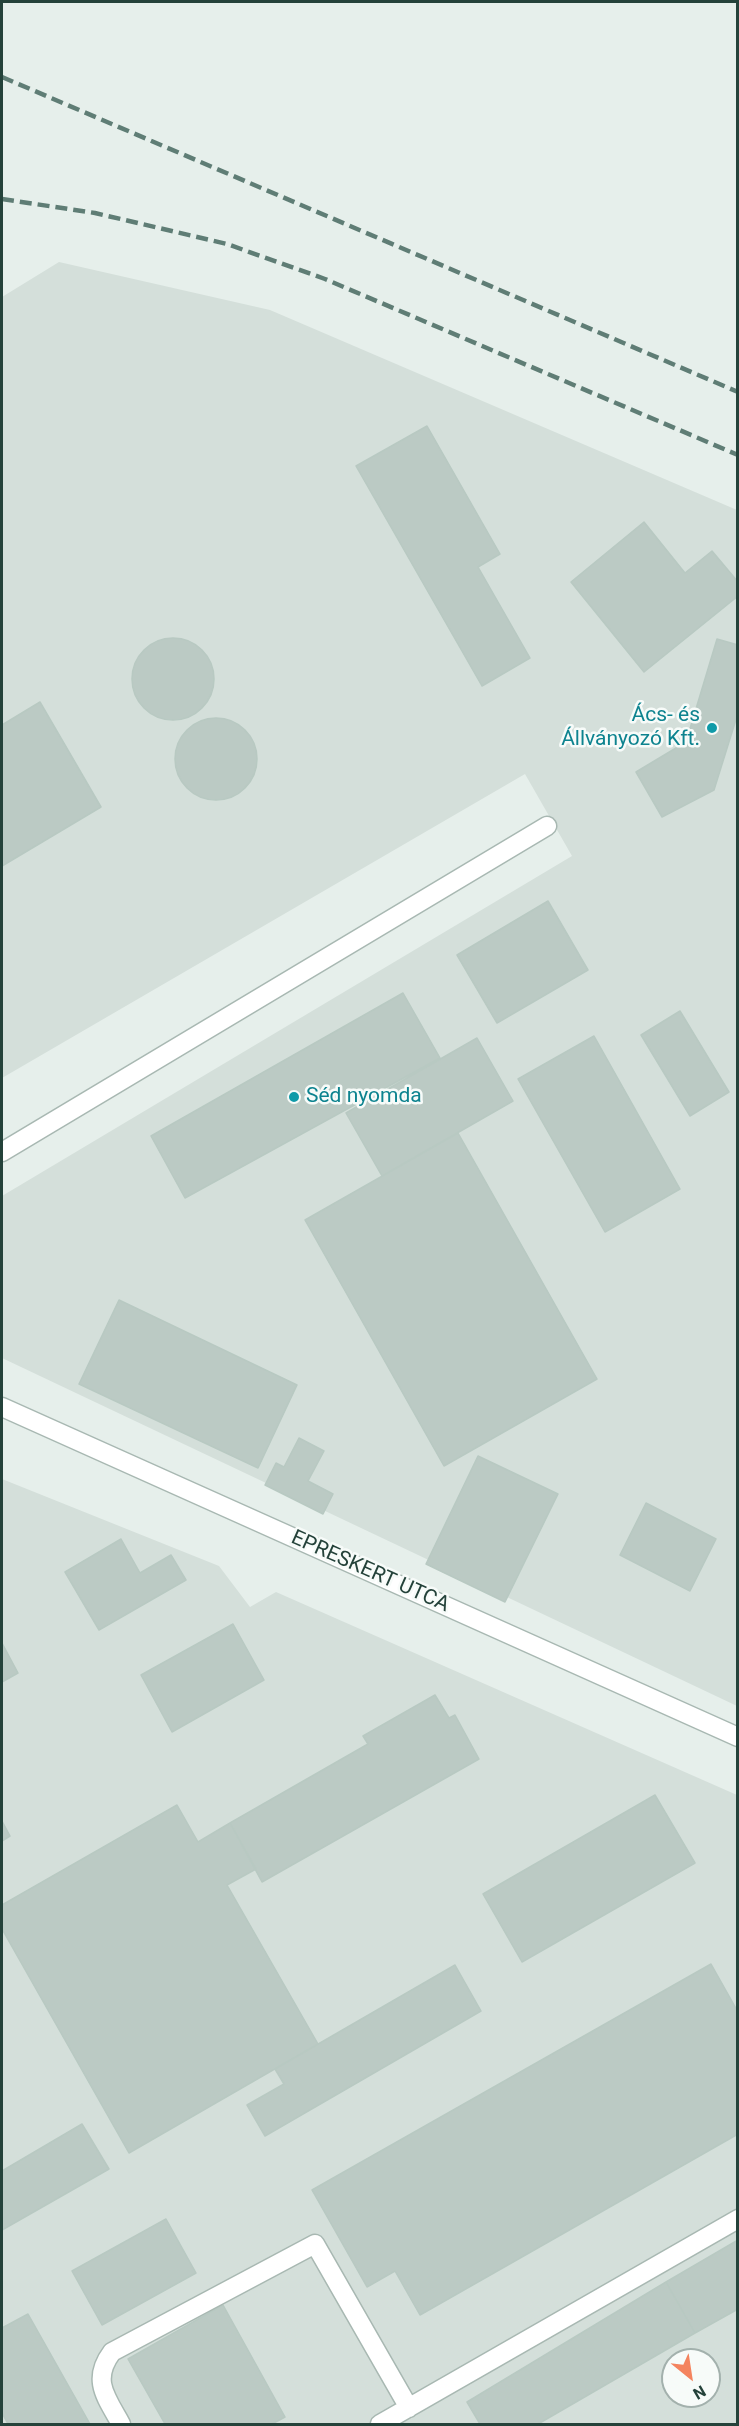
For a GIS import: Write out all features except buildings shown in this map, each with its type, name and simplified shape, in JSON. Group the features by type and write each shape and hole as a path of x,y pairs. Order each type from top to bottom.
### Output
{"street":[{"path":"2,1152 548,826"},
{"name":"EPRESKERT UTCA","path":"2,1407 738,1737"},
{"path":"380,2424 738,2219"},
{"path":"121,2424 102,2384 102,2365 112,2352 315,2244 409,2408"}],"shaded area":[{"path":"59,262 270,310 737,510 737,1706 2,1358 2,1196 572,856 525,774 2,1078 2,297"},
{"path":"2,1479 219,1566 250,1607 276,1592 737,1795 737,2424 2,2424"}],"railway":[{"path":"2,77 738,392"},
{"path":"2,199 95,213 227,244 325,279 738,455"}],"place":[{"name":"Ács- és Állványozó Kft.","path":"712,728"},
{"name":"Séd nyomda","path":"294,1097"}]}
